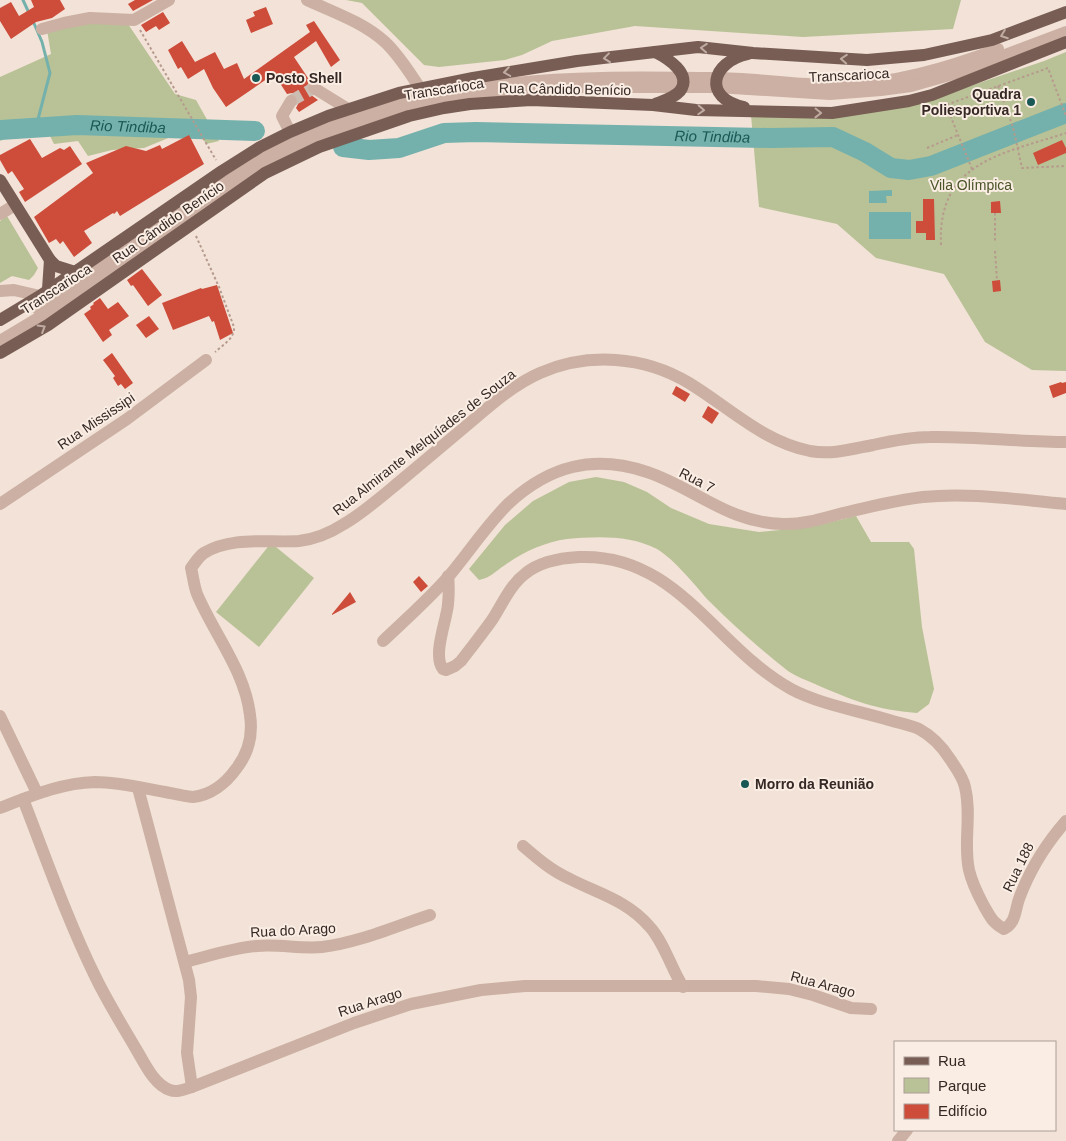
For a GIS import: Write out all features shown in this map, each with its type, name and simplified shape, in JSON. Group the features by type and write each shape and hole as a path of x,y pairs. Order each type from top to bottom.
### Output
{"main road":[{"name":"Rua Cândido Benício","path":"0,320 75,272 222,170 290,132 348,109 420,88 577,61 698,47 752,53 867,60 924,55 992,40 1066,12"},
{"name":"Rua Cândido Benício","path":"0,353 48,325 264,173 319,147 408,116 470,104 531,100 653,105 696,110 832,113 909,101 962,84 1066,42"},
{"path":"653,105 675,95 682,83 678,68 669,59 655,52"},
{"path":"752,53 736,56 727,62 720,70 717,83 722,98 730,104 769,113"},
{"path":"0,180 50,260 56,266 75,272"},
{"path":"44,292 50,260"}],"street":[{"path":"42,30 90,18 134,20 169,0"},
{"path":"307,0 341,15 374,33 399,57 420,88"},
{"name":"Transcarioca","path":"0,342 57,307 145,248 242,179 296,149 333,133 406,109 473,98 583,87 682,83 838,85 894,80 946,67 1066,22"},
{"name":"Transcarioca","path":"717,83 830,94 891,89 936,80 1066,32"},
{"name":"Transcarioca","path":"0,331 50,301 247,166 276,149 329,124 405,101 475,88 534,81 602,78 682,83"},
{"path":"314,88 348,109"},
{"path":"290,132 282,116 291,101"},
{"path":"0,206 13,201"},
{"path":"0,214 13,201"},
{"path":"0,291 44,292"},
{"name":"Rua Almirante Melquíades de Souza","path":"0,808 37,793 95,782 113,783 192,797 219,787 232,775 244,759 250,740 250,717 247,698 239,675 196,592 192,568 203,554 229,544 264,540 307,539 322,536 338,528 370,506 513,388 540,373 570,364 597,359 623,360 647,366 671,373 767,436 783,444 826,453 929,437 1066,442"},
{"name":"Rua Mississipi","path":"0,504 127,419 206,360"},
{"name":"Rua 7","path":"383,641 448,576 508,505 547,476 573,466 597,463 626,466 649,472 741,517 769,524 785,525 818,520 881,504 924,497 966,496 1066,504"},
{"name":"Rua 188","path":"448,576 448,606 440,645 439,662 443,669 446,670 461,661 492,619 508,592 528,572 551,561 572,557 612,559 634,565 661,579 692,603 748,658 773,678 793,690 837,706 919,729 938,744 960,774 965,785 968,801 968,869 976,892 994,923 1004,929 1013,922 1018,901 1035,862 1047,843 1066,821"},
{"path":"0,716 37,793"},
{"path":"138,788 186,962 191,997 187,1053 192,1087"},
{"name":"Rua Arago","path":"23,799 76,933 96,977 146,1066 158,1081 169,1090 178,1092 192,1087 354,1022 432,999 481,990 525,986 750,986 789,989 850,1008 871,1009"},
{"path":"523,846 550,869 619,901 642,918 656,935 683,987"},
{"name":"Rua do Arago","path":"186,962 236,949 256,946 322,947 340,944 430,916"},
{"path":"898,1141 906,1131"}],"path":[{"path":"134,20 222,170"},
{"path":"972,169 946,105 1048,68 1066,116"},
{"path":"998,86 1013,127 1022,168 1066,166"},
{"path":"941,245 940,229 947,198 961,178 972,169 992,159 1066,133"},
{"path":"927,148 958,135"},
{"path":"995,213 996,243"},
{"path":"191,224 219,287 234,327 232,337 206,360"},
{"path":"995,250 997,280"}],"green space":[{"path":"346,0 961,0 953,29 803,37 635,26 552,41 522,55 505,60 439,67 424,65 362,3"},
{"path":"89,21 128,24 175,94 196,100 219,141 206,144 200,134 178,134 144,148 112,150 88,156 78,141 54,144 43,122 0,141 0,77 51,54 47,30"},
{"name":"Vila Olímpica","path":"1066,52 1066,371 1032,370 985,342 944,274 876,258 837,224 759,207 751,115 929,100"},
{"path":"7,216 38,268 29,280 12,276 0,283 0,221"},
{"path":"596,477 624,482 647,492 671,508 709,524 759,532 810,527 856,516 871,542 909,542 914,549 922,627 934,689 929,704 917,713 877,707 840,695 794,675 727,619 671,559 647,544 625,539 601,537 567,539 551,542 527,552 483,579 479,580 469,569 505,525 533,501 569,482"},
{"path":"271,543 314,578 259,647 216,612"}],"water":[{"path":"892,190 892,196 886,196 887,203 869,203 869,191"},
{"path":"869,212 911,212 911,239 869,239"}],"building":[{"path":"31,0 60,0 65,9 52,18 36,22 11,39 0,21 0,8 11,2 19,16 34,7"},
{"path":"135,0 153,0 133,11 128,4"},
{"path":"266,7 273,24 251,33 246,20 255,16 253,12"},
{"path":"163,12 170,23 159,30 156,26 146,32 141,25"},
{"path":"314,21 340,60 331,67 316,41 294,57 310,81 306,87 307,92 318,100 299,112 296,108 299,102 298,97 292,93 287,94 274,74 226,107 213,88 204,69 188,79 181,67 178,69 168,50 182,41 195,62 215,52 224,69 237,63 244,79 310,32 306,25"},
{"path":"189,135 204,164 120,216 117,211 84,231 92,243 74,257 63,241 60,244 56,239 49,243 34,217 93,173 86,163 126,146 146,151 160,145 162,149"},
{"path":"30,139 42,158 60,148 64,150 70,146 82,164 25,202 19,192 24,189 12,171 8,174 0,160 0,155"},
{"path":"1062,140 1066,153 1038,165 1033,153"},
{"path":"923,199 934,199 935,240 926,240 926,233 916,233 916,221 923,221"},
{"path":"1000,201 1001,213 991,213 991,202"},
{"path":"142,269 162,295 148,306 133,285 131,286 127,280"},
{"path":"1000,280 1001,291 993,292 992,281"},
{"path":"217,285 233,333 220,340 214,321 212,322 209,316 173,330 162,303 201,288"},
{"path":"100,298 108,309 118,302 129,316 109,330 112,335 103,342 84,314"},
{"path":"149,316 159,329 146,338 136,325"},
{"path":"112,353 133,383 125,389 121,384 118,386 113,378 115,376 103,360"},
{"path":"1066,382 1066,393 1053,398 1049,386"},
{"path":"676,386 690,394 685,402 672,394"},
{"path":"708,406 719,413 712,424 702,417"},
{"path":"419,576 428,586 421,592 413,582"},
{"path":"350,592 356,602 332,615 332,614"}],"waterway":[{"path":"23,0 29,13"},
{"path":"33,21 42,42 50,73 36,127"},
{"name":"Rio Tindiba","path":"343,147 369,150 399,148 444,133 476,132 770,138 833,137 865,152 891,168 909,170 931,166 1066,113"},
{"name":"Rio Tindiba","path":"0,130 77,125 255,131"}],"tunnel":[{"path":"291,101 314,88"}],"place":[{"name":"Posto Shell","path":"256,78"},
{"name":"Quadra Poliesportiva 1","path":"1031,102"},
{"name":"Morro da Reunião","path":"745,784"}]}
